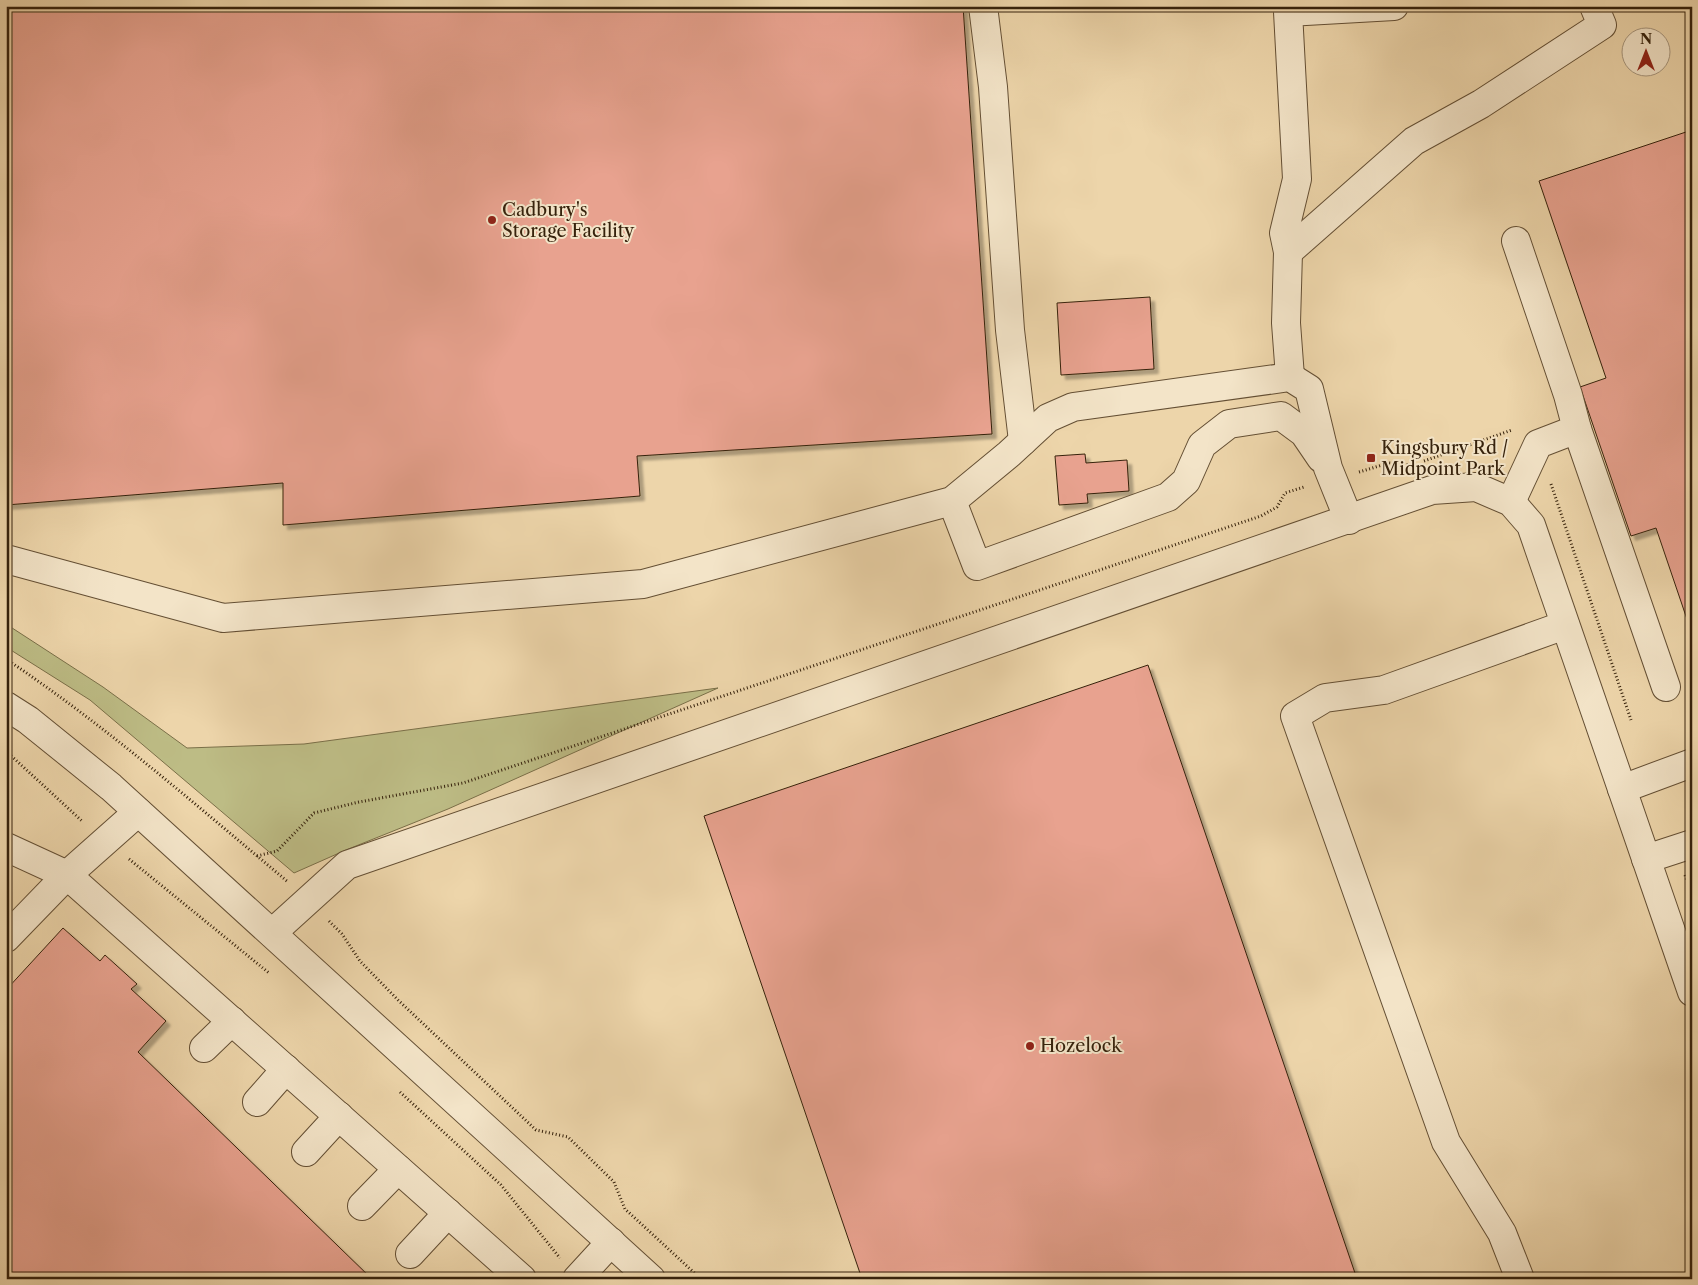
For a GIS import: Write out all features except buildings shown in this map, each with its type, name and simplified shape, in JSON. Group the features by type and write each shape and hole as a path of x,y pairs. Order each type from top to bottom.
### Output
{"lane":[{"path":"983,6 993,87 1010,330 1023,441"},
{"path":"1290,377 1286,323 1288,252 1284,234 1297,179 1288,12 1394,6"},
{"path":"1288,252 1414,141 1480,104 1602,25 1594,6"},
{"path":"1516,241 1568,394 1577,429 1666,687"},
{"path":"6,559 223,618 643,584 952,501 1048,418 1073,407 1290,377 1309,389 1328,468 1349,520"},
{"path":"952,501 976,566 1168,497 1186,481 1202,445 1229,424 1281,416 1304,433 1328,468"},
{"path":"1511,502 1538,444 1577,429"},
{"path":"272,933 347,864 1432,490 1476,487 1511,502 1531,525 1692,992"},
{"path":"1520,1279 1502,1232 1446,1142 1295,716 1324,698 1384,690 1565,625"},
{"path":"6,706 28,720 111,787 651,1279"},
{"path":"1622,789 1692,763"},
{"path":"6,938 68,875 138,812"},
{"path":"1646,859 1692,844"},
{"path":"6,847 68,875 448,1213 494,1270 522,1279"},
{"path":"204,1048 232,1021"},
{"path":"256,1102 286,1069"},
{"path":"306,1152 339,1116"},
{"path":"362,1206 398,1169"},
{"path":"410,1254 448,1213"},
{"path":"578,1277 611,1242"}],"path":[{"path":"6,659 54,691 136,756 289,883 342,934 360,961 398,1000 536,1130 568,1137 614,1182 625,1209 701,1279"},
{"path":"6,751 74,814 273,976"},
{"path":"398,1091 501,1185 554,1251 578,1277"}],"shaded area":[{"path":"6,624 103,687 187,748 304,744 718,688 448,809 294,873 90,700 6,647"}],"place":[{"name":"Cadbury's Storage Facility","path":"492,220"},
{"name":"Kingsbury Rd / Midpoint Park","path":"1371,458"},
{"name":"Hozelock","path":"1030,1046"}]}
